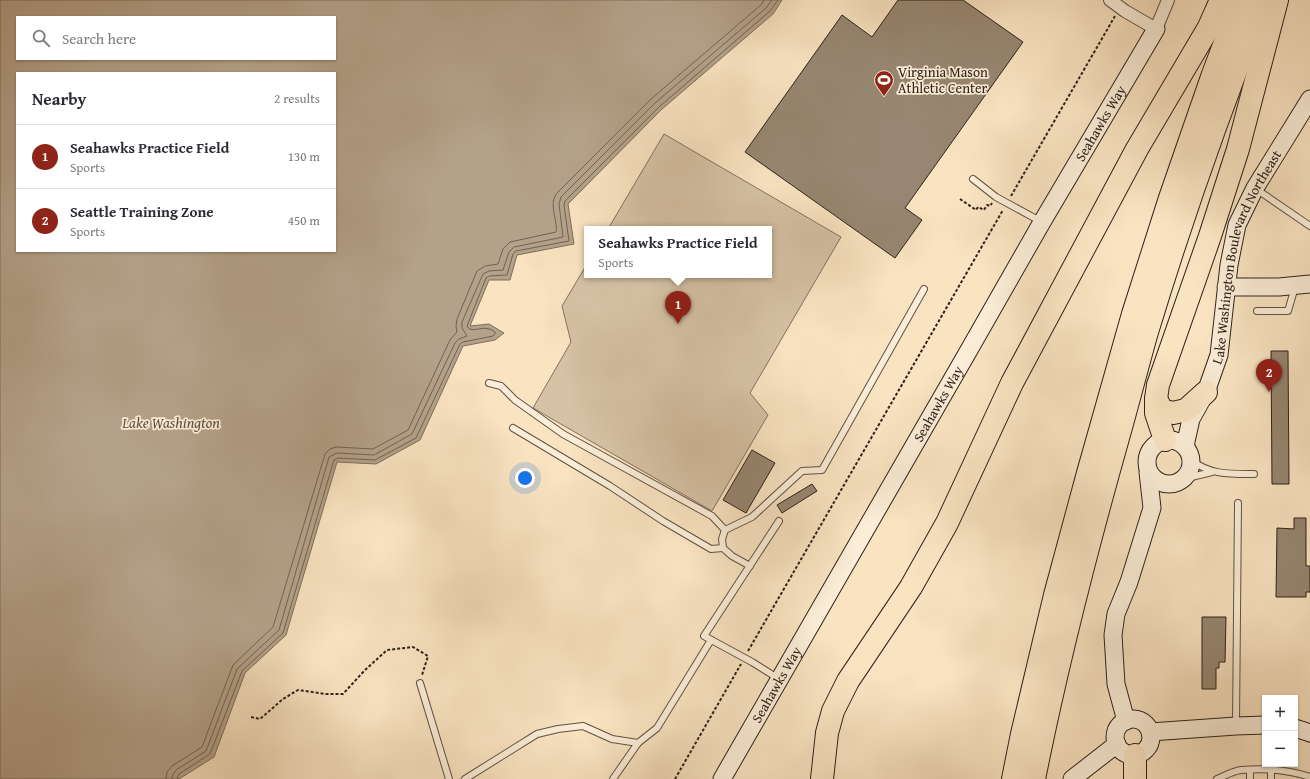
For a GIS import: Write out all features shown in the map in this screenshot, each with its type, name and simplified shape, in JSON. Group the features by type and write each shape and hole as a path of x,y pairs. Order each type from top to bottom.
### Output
{"highway":[{"path":"822,779 827,733 833,710 848,681 911,587 947,523 1012,383 1137,149 1208,27 1221,0"},
{"path":"1034,779 1033,733 1057,588 1133,314 1170,198 1212,77 1241,0"},
{"path":"1013,779 1033,733 1147,333 1175,242 1230,85 1263,0"},
{"path":"1178,446 1156,413 1158,385 1210,236 1238,149 1277,0"},
{"path":"1156,399 1162,410 1173,413 1186,410 1206,392"},
{"path":"1135,755 1135,779"}],"street":[{"path":"1110,0 1125,12 1156,29 1168,0"},
{"name":"Seahawks Way","path":"722,779 1042,222 1156,29"},
{"name":"Lake Washington Boulevard Northeast","path":"1178,446 1177,432 1191,420 1206,392 1219,355 1226,287 1237,225 1254,188 1310,99"},
{"path":"1226,287 1302,286"},
{"path":"1126,721 1116,684 1113,635 1116,614 1129,582 1152,508 1147,465 1149,452 1158,442 1178,446 1191,467 1188,474 1177,482 1152,508"},
{"path":"1148,472 1158,482 1164,484 1177,482"},
{"path":"1132,719 1144,723 1150,732 1150,744 1146,750 1135,755 1124,753 1115,739 1118,728 1126,721 1132,719"},
{"path":"1150,732 1262,725"},
{"path":"1072,779 1117,744"}],"lane":[{"path":"973,180 996,197 1042,222"},
{"path":"1254,188 1310,226"},
{"path":"1257,311 1288,311 1302,286"},
{"path":"750,566 732,556 723,548 722,539 725,530 752,518 802,471 822,470 924,289"},
{"path":"489,383 501,386 515,400 563,434 712,516 725,530"},
{"path":"513,428 711,549 723,548"},
{"path":"1178,446 1200,467 1212,472"},
{"path":"1177,482 1212,472 1254,474"},
{"path":"1236,726 1238,503"},
{"path":"779,521 704,636 752,662 779,679"},
{"path":"613,779 638,743 657,728 711,640"},
{"path":"420,682 449,779"},
{"path":"465,779 537,734 558,729 583,726 612,740 638,743"},
{"path":"1270,779 1271,767"},
{"path":"1217,779 1240,770 1271,767 1310,777"},
{"path":"1250,770 1250,779"}],"path":[{"path":"1011,196 1115,15"},
{"path":"960,199 976,210 978,207 984,210"},
{"path":"748,652 1003,210"},
{"path":"251,717 260,719 283,699 298,690 326,694 343,694 365,670 387,650 413,647 428,656 420,682"},
{"path":"675,779 741,664"}],"shaded area":[{"path":"664,134 841,237 750,393 768,415 712,511 533,408 571,342 562,306 584,269 584,278 772,278 772,226 610,226"}],"water":[{"name":"Lake Washington","path":"0,0 782,0 773,14 661,110 568,204 574,244 517,255 510,280 489,280 470,326 489,324 504,333 495,340 463,346 420,440 376,464 337,462 286,635 245,673 214,757 179,779 0,779"}],"building":[{"name":"Virginia Mason Athletic Center","path":"898,0 963,0 1023,42 905,208 922,220 895,258 745,152 842,15 872,37"},
{"path":"1271,351 1288,351 1289,484 1272,484"},
{"path":"752,450 775,463 746,513 723,500"},
{"path":"812,484 817,491 782,513 777,505"},
{"path":"1294,518 1306,518 1306,566 1310,566 1310,592 1306,592 1306,597 1276,597 1277,528 1294,529"},
{"path":"1202,617 1226,617 1225,662 1219,662 1219,668 1216,668 1216,689 1202,689"}],"place":[{"name":"Virginia Mason Athletic Center","path":"884,97"},
{"name":"Seahawks Practice Field","path":"678,324"},
{"name":"Seattle Training Zone","path":"1269,392"}]}
